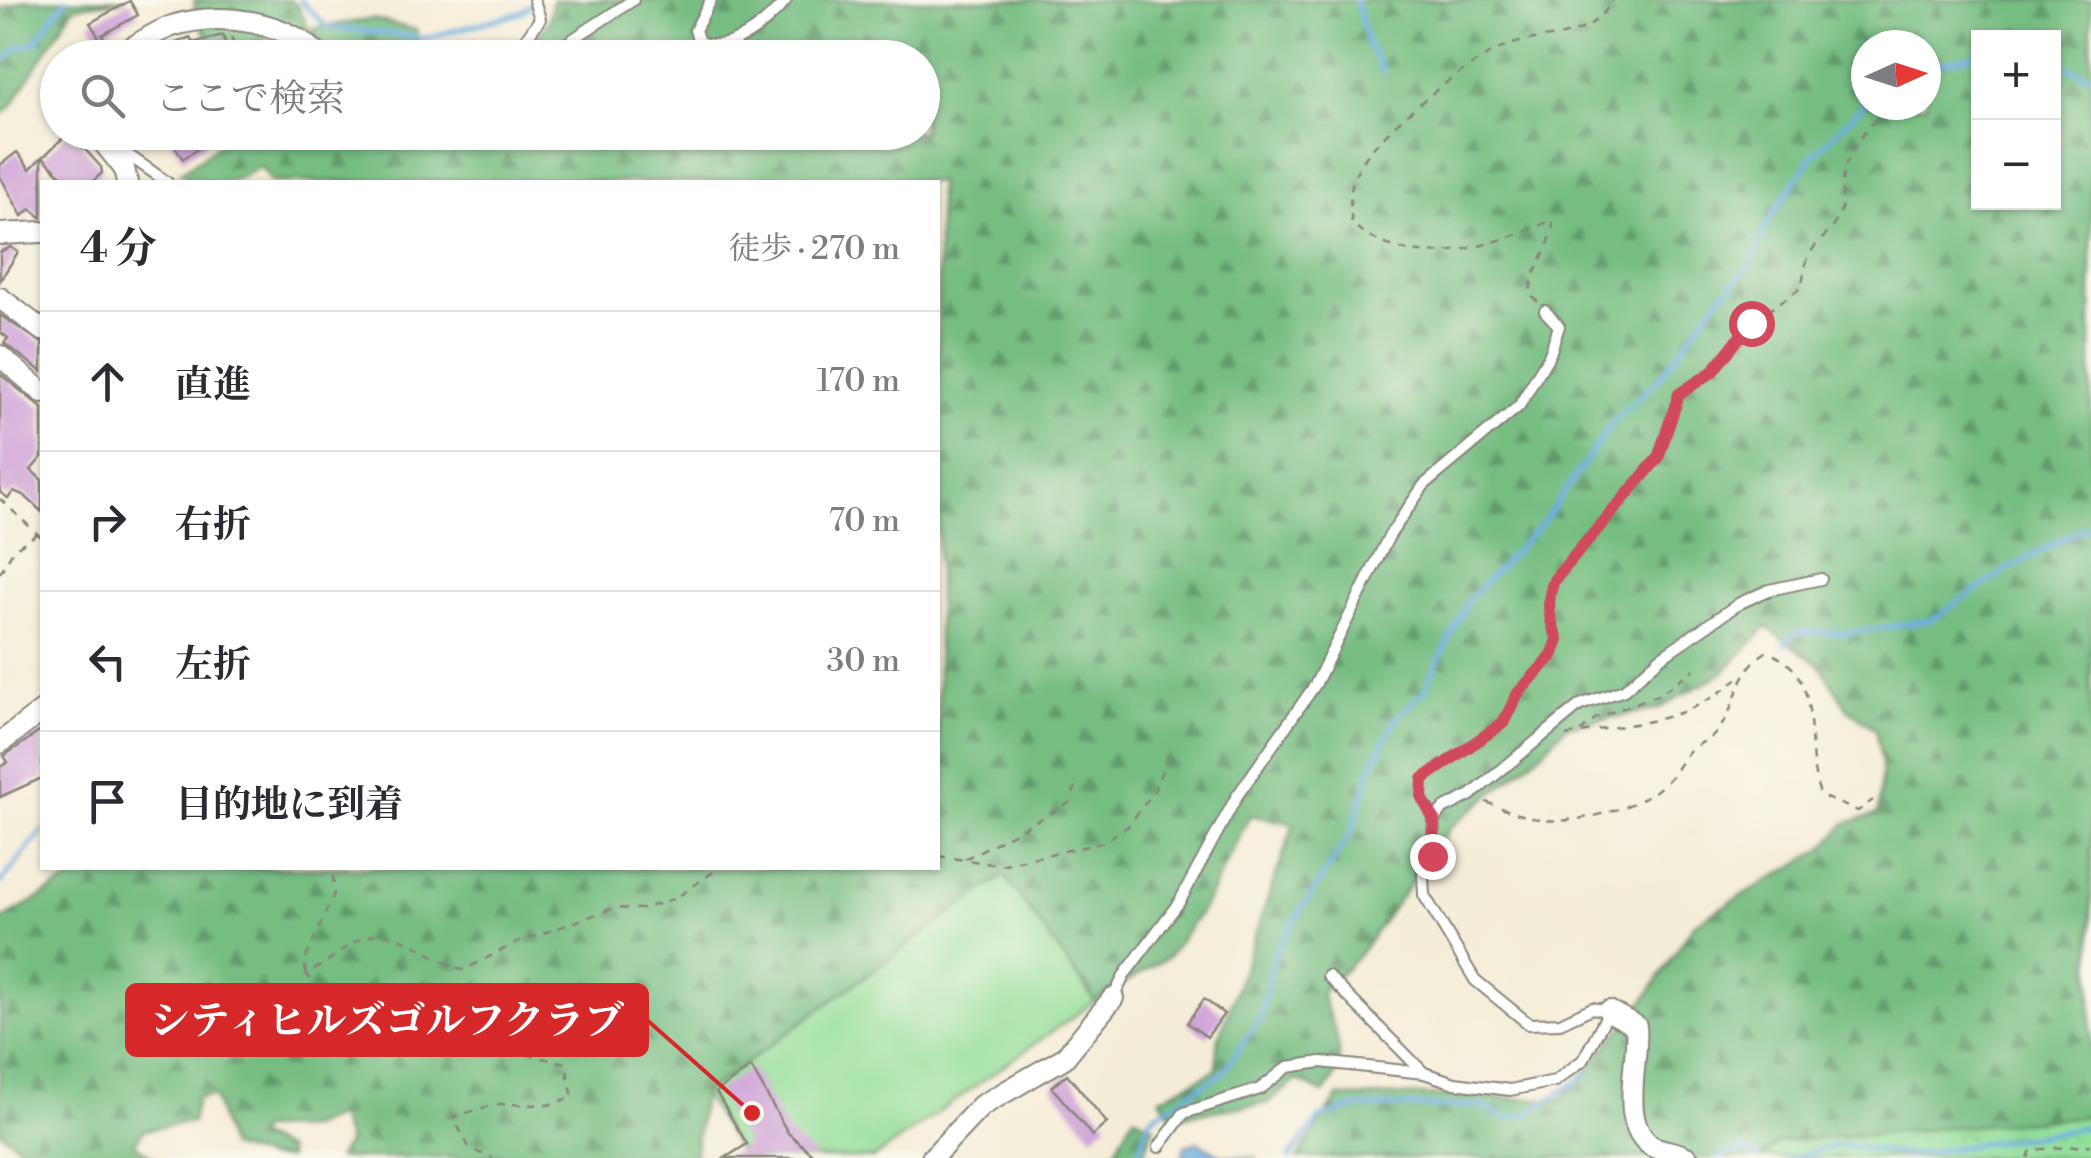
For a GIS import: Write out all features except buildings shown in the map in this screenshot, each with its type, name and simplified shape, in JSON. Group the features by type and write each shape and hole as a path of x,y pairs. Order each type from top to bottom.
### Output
{"street":[{"path":"147,40 171,26 220,20 288,33 302,40"},
{"path":"109,150 124,168 127,180"},
{"path":"0,234 40,232"},
{"path":"0,298 40,328"},
{"path":"0,356 40,390"},
{"path":"0,743 40,713"},
{"path":"932,1158 981,1106 1064,1058 1114,998"},
{"path":"1609,1011 1636,1026 1639,1048 1633,1105 1642,1138 1656,1148 1688,1158"}],"lane":[{"path":"573,40 634,0"},
{"path":"698,40 695,30 711,0"},
{"path":"729,40 746,35 786,0"},
{"path":"527,40 536,29 536,4"},
{"path":"120,150 164,180"},
{"path":"1114,998 1124,974 1180,901 1238,796 1315,685 1388,536 1424,485 1519,406 1550,354 1559,326 1545,311"},
{"path":"1159,1147 1184,1113 1260,1090 1288,1067 1321,1062 1424,1073 1456,1083 1510,1090 1555,1081 1583,1060 1609,1011 1592,1008 1560,1023 1529,1024 1475,980 1424,895 1422,873 1432,856 1434,819 1443,809 1471,795 1580,705 1624,690 1661,657 1740,603 1769,590 1822,579"},
{"path":"1328,976 1424,1073"}],"path":[{"path":"1545,311 1530,294 1531,278 1554,232 1553,220 1498,242 1454,252 1409,254 1382,246 1352,224 1349,203 1355,176 1372,147 1479,60 1508,45 1549,40 1581,29 1599,19 1613,0"},
{"path":"1434,819 1422,798 1423,779 1503,723 1518,693 1552,656 1558,639 1549,619 1548,598 1554,580 1658,458 1679,394 1712,372 1751,323 1802,286 1805,260 1815,242 1832,228 1842,208 1842,180 1853,146 1877,120"},
{"path":"0,499 40,532 14,549 0,573"},
{"path":"1471,795 1542,820 1568,820 1631,803 1665,784 1692,747 1713,738 1730,712 1750,662 1766,652 1787,659 1799,674 1808,698 1810,754 1820,796 1858,811 1872,800"},
{"path":"1578,733 1596,718 1660,694 1694,668"},
{"path":"1535,742 1670,718 1701,707 1744,672"},
{"path":"940,856 1000,865 1101,843 1127,827 1153,793 1171,748"},
{"path":"964,860 1069,803 1078,782"},
{"path":"306,972 324,967 347,946 370,935 396,936 439,963 464,970 516,943 614,908 642,910 676,898 715,870"},
{"path":"333,876 334,894 304,962 316,990 346,1010 391,1017 413,1030 565,1063 573,1098 548,1104 496,1104 453,1117 470,1149 494,1158"},
{"path":"2028,1158 2030,1150 2091,1145"}],"green space":[{"path":"25,0 124,0 74,7 53,40 40,40 40,61 10,108 0,116 0,9"},
{"path":"195,0 290,0 298,6 308,29 373,19 416,30 417,40 209,40 194,13"},
{"path":"553,0 2091,0 2091,1116 1779,1142 1762,1158 1297,1158 1338,1097 1424,1095 1561,1100 1640,1007 1695,923 1823,849 1846,823 1878,814 1882,764 1875,729 1848,709 1819,664 1766,627 1724,672 1658,709 1566,726 1541,753 1451,827 1358,956 1321,994 1339,1057 1324,1093 1297,1080 1267,1103 1173,1117 1160,1098 1216,1070 1217,1044 1294,824 1250,815 1203,908 1168,957 1095,1001 1004,875 703,1094 694,1158 506,1158 503,1154 483,1158 337,1158 348,1142 338,1116 310,1128 261,1129 256,1136 286,1150 288,1158 268,1158 229,1147 214,1096 197,1098 192,1122 144,1130 134,1144 154,1158 33,1158 0,1131 0,921 87,870 940,870 940,180 270,180 260,166 234,180 194,180 180,173 212,150 940,150 940,40 534,40 548,23"},
{"path":"1005,875 1095,1001 874,1158 743,1158 703,1094"},
{"path":"1134,1116 1154,1126 1143,1158 1111,1158"},
{"path":"2091,1116 2091,1158 1762,1158 1779,1142"}],"water":[{"path":"1198,1142 1222,1156 1258,1158 1182,1158 1185,1146"}],"waterway":[{"path":"0,64 20,46 35,43 65,0"},
{"path":"300,0 327,27 426,38 520,13 532,4"},
{"path":"1356,0 1367,42 1383,72"},
{"path":"1941,63 1971,56"},
{"path":"2061,65 2091,76"},
{"path":"1136,1158 1150,1118 1222,1073 1260,1018 1275,951 1353,830 1370,771 1394,721 1423,692 1469,599 1544,521 1615,419 1657,381 1713,305 1751,264 1768,222 1814,154 1851,117"},
{"path":"1784,644 1796,632 1851,633 1931,620 2008,569 2091,524"},
{"path":"0,884 40,834"},
{"path":"1289,1158 1320,1118 1356,1107 1484,1106 1505,1118 1527,1115 1588,1074"},
{"path":"1790,1158 1841,1144 1909,1155 2091,1127"},
{"path":"1718,1158 1740,1150 1759,1158"}],"place":[{"name":"シティヒルズゴルフクラブ","path":"752,1113"}],"route":[{"path":"1432,856 1434,819 1422,798 1423,779 1503,723 1518,693 1552,656 1558,639 1549,619 1548,598 1554,580 1658,458 1664,430 1679,394 1712,372 1751,323"}]}
